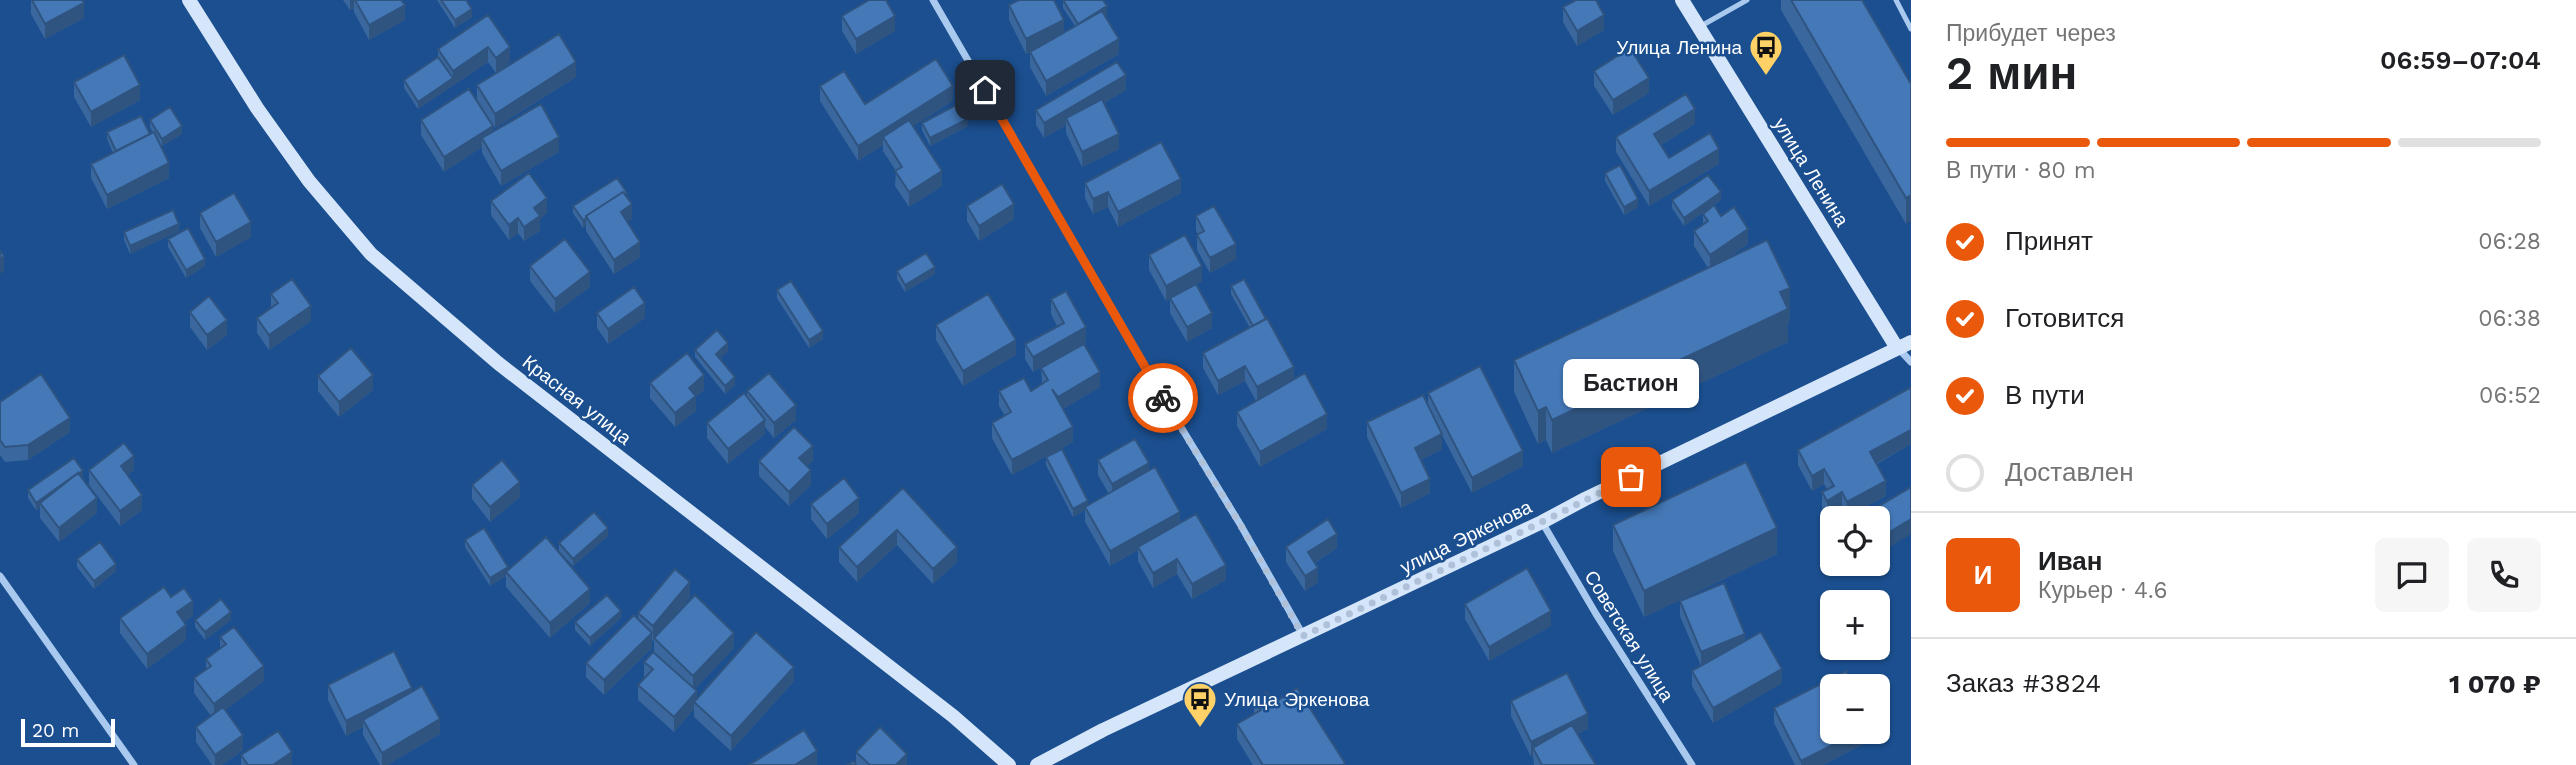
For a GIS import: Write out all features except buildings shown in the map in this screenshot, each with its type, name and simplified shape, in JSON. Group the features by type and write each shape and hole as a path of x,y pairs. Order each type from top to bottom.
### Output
{"street":[{"name":"Красная улица","path":"189,0 257,108 309,181 371,254 498,363 953,716 1009,765"},
{"path":"933,0 1303,636"},
{"name":"улица Ленина","path":"1682,0 1904,345 1911,362"},
{"name":"улица Эркенова","path":"1037,765 1103,730 1542,522 1904,345"},
{"name":"Советская улица","path":"1542,522 1596,614 1692,765"},
{"path":"0,576 134,765"}],"lane":[{"path":"1699,27 1747,0"},
{"path":"1896,0 1911,29"}],"way so far":[{"path":"1163,398 1240,524 1303,636 1631,477"}],"place":[{"name":"Улица Ленина","path":"1766,77"},
{"name":"Бастион","path":"1631,477"},
{"name":"Улица Эркенова","path":"1200,729"}],"route":[{"path":"985,90 1163,398"}]}
